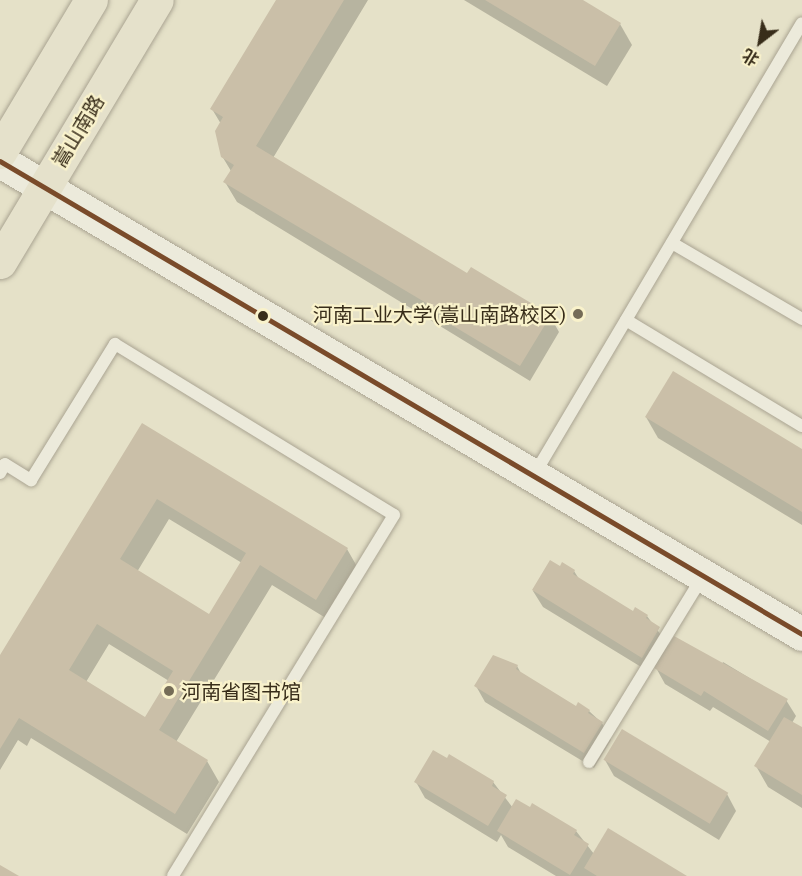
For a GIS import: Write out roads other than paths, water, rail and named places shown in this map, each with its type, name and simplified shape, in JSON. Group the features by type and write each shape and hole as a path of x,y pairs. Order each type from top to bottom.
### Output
{"main road":[{"path":"0,152 91,0"},
{"name":"嵩山南路","path":"0,262 157,0"}],"street":[{"path":"0,161 802,634"}],"lane":[{"path":"534,476 802,23"},
{"path":"672,243 802,319"},
{"path":"626,320 802,426"},
{"path":"0,473 5,465 31,480 115,344 394,515 173,876"},
{"path":"590,762 703,576"}],"place":[{"name":"河南工业大学(嵩山南路校区)","path":"578,314"},
{"name":"河南省图书馆","path":"169,691"}]}
